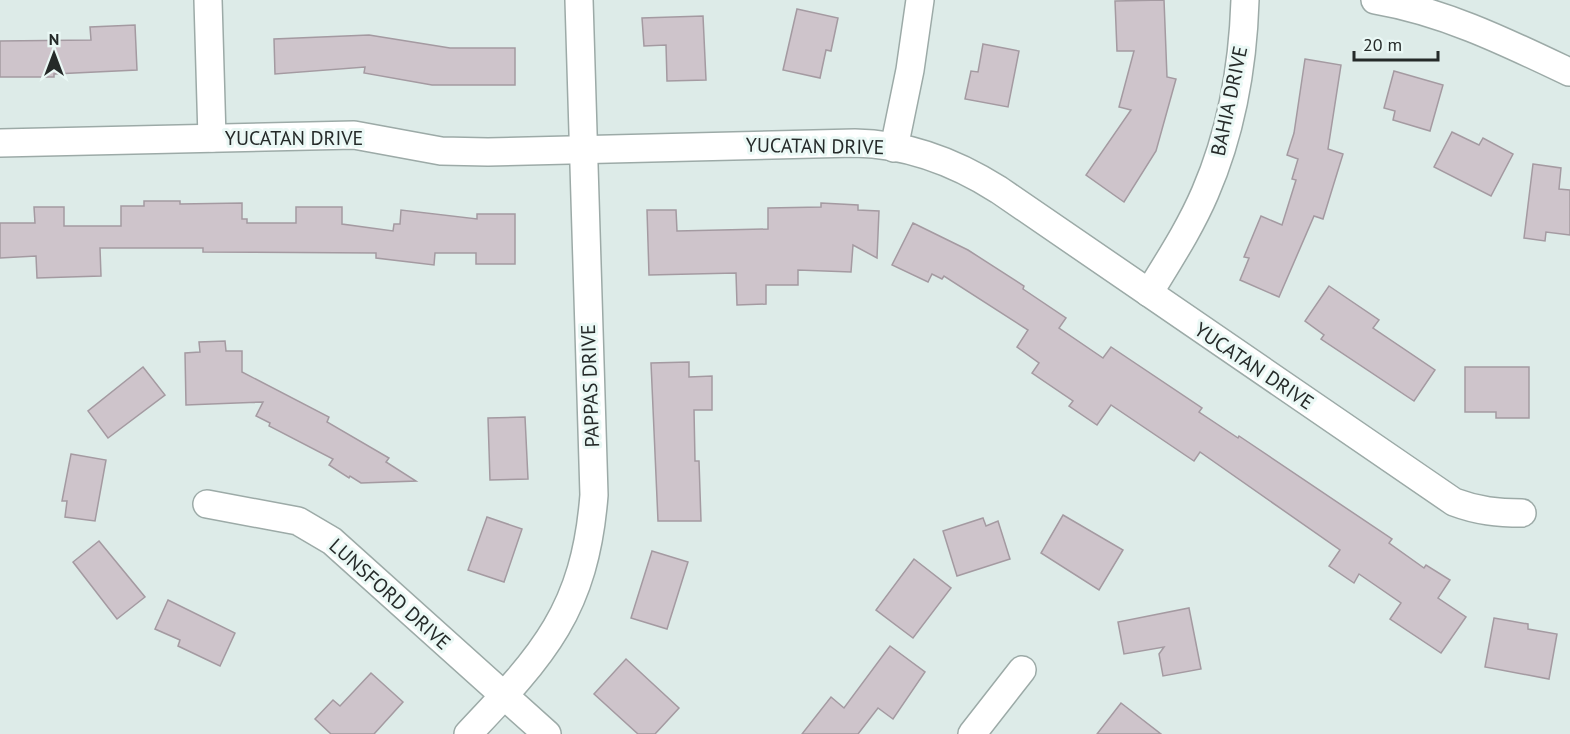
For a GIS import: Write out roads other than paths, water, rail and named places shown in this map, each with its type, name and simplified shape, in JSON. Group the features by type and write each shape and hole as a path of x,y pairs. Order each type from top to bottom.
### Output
{"street":[{"path":"208,0 212,138"},
{"name":"PAPPAS DRIVE","path":"468,734 539,656 560,623 581,573 590,535 594,495 579,0"},
{"path":"894,147 910,70 920,0"},
{"name":"BAHIA DRIVE","path":"1149,293 1182,239 1217,163 1238,73 1245,0"},
{"path":"1375,0 1452,19 1496,36 1569,72"},
{"name":"YUCATAN DRIVE","path":"0,143 354,135 441,151 855,143 894,147 927,154 970,171 1454,502 1490,513 1509,515 1522,513"},
{"name":"LUNSFORD DRIVE","path":"207,504 298,521 332,541 547,734"},
{"path":"972,734 1022,670"}]}
